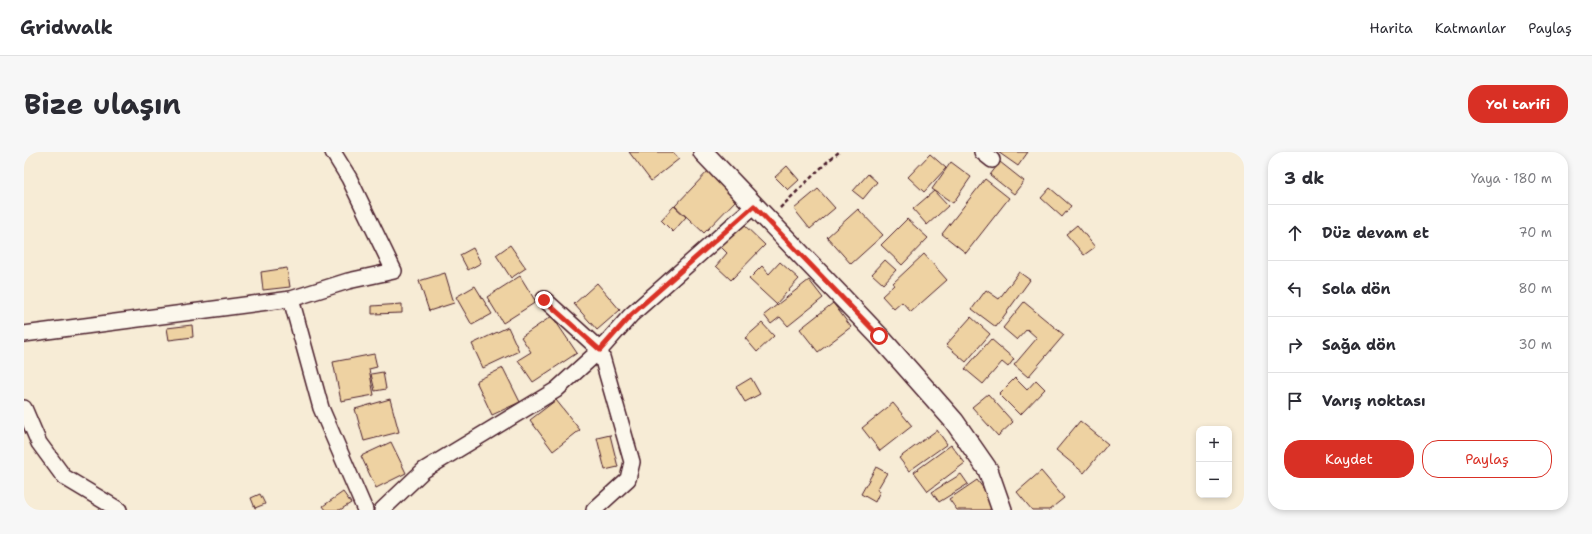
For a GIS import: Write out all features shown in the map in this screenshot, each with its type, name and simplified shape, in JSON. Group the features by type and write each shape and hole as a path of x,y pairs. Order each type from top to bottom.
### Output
{"street":[{"path":"24,334 291,299 348,281 394,271 349,178 333,152"},
{"path":"703,152 879,336 954,421 988,470 1002,510"},
{"path":"382,510 424,470 556,390 600,350 631,315 754,206"},
{"path":"291,299 321,408 365,510"},
{"path":"544,300 600,350 632,462 628,479 594,510"},
{"path":"24,408 39,443 64,477 118,510"}],"path":[{"path":"769,220 828,161 839,152"}],"building":[{"path":"629,152 673,152 679,159 651,181"},
{"path":"998,152 1028,152 1018,166"},
{"path":"930,154 946,168 924,192 908,177"},
{"path":"951,162 971,177 953,203 932,189"},
{"path":"1000,162 1024,181 1014,194 990,175"},
{"path":"787,166 799,180 788,190 775,177"},
{"path":"710,169 739,197 704,233 675,206"},
{"path":"868,174 877,182 863,199 853,191"},
{"path":"985,179 1009,198 966,253 942,234"},
{"path":"1050,188 1071,206 1062,217 1041,198"},
{"path":"818,189 835,208 810,229 794,209"},
{"path":"934,191 948,206 927,225 913,209"},
{"path":"674,206 686,217 673,232 661,220"},
{"path":"858,209 883,235 851,264 827,237"},
{"path":"907,219 928,238 902,265 881,245"},
{"path":"742,223 765,245 731,280 716,266 727,253 720,246"},
{"path":"1077,225 1095,247 1084,255 1066,234"},
{"path":"510,245 526,268 511,278 496,255"},
{"path":"473,248 481,263 468,270 460,255"},
{"path":"924,254 947,280 911,312 902,302 894,309 882,296 894,285 893,283"},
{"path":"885,260 896,270 883,284 872,274"},
{"path":"780,262 799,279 776,304 749,279 762,266 769,274"},
{"path":"287,268 290,287 263,290 261,272"},
{"path":"1019,272 1030,280 996,327 972,309 986,290 999,299"},
{"path":"445,273 454,303 429,311 419,281"},
{"path":"520,276 536,302 503,323 487,297"},
{"path":"809,280 823,298 788,326 780,317 771,324 764,315"},
{"path":"597,283 620,310 597,330 574,304"},
{"path":"475,286 492,314 472,325 456,297"},
{"path":"1024,302 1064,335 1028,377 1014,365 1037,338 1027,329 1017,340 1003,328"},
{"path":"833,303 851,327 818,352 800,329"},
{"path":"402,304 402,313 372,314 372,306"},
{"path":"552,316 577,353 533,382 518,360 531,352 521,337"},
{"path":"971,317 990,334 966,362 946,345"},
{"path":"762,323 774,336 757,352 745,338"},
{"path":"192,325 193,337 169,340 167,328"},
{"path":"508,327 519,351 483,368 472,344"},
{"path":"991,339 1014,359 1008,367 1002,362 983,384 965,369"},
{"path":"374,354 377,367 369,369 374,395 341,401 333,362"},
{"path":"503,368 520,402 492,415 476,381"},
{"path":"383,372 386,389 375,391 371,374"},
{"path":"751,378 760,394 745,402 736,387"},
{"path":"1015,378 1027,390 1036,380 1045,389 1020,415 999,394"},
{"path":"988,394 1013,422 998,436 972,407"},
{"path":"390,399 399,432 364,441 355,409"},
{"path":"556,400 580,430 553,451 530,420"},
{"path":"893,403 912,426 880,451 862,428"},
{"path":"1080,421 1108,444 1084,473 1056,450"},
{"path":"937,430 947,444 909,471 899,458"},
{"path":"610,435 618,467 605,470 597,438"},
{"path":"391,442 406,473 376,488 361,456"},
{"path":"951,445 965,463 928,491 914,472"},
{"path":"876,467 887,473 877,490 880,491 875,502 861,494"},
{"path":"1041,471 1064,498 1049,510 1032,510 1017,492"},
{"path":"961,474 968,484 939,502 932,492"},
{"path":"977,480 996,505 989,510 957,510 949,499"},
{"path":"343,492 351,503 340,510 326,510 323,506"},
{"path":"260,494 265,504 255,508 251,498"}],"route":[{"path":"544,300 600,350 631,315 754,206 879,336"}]}
